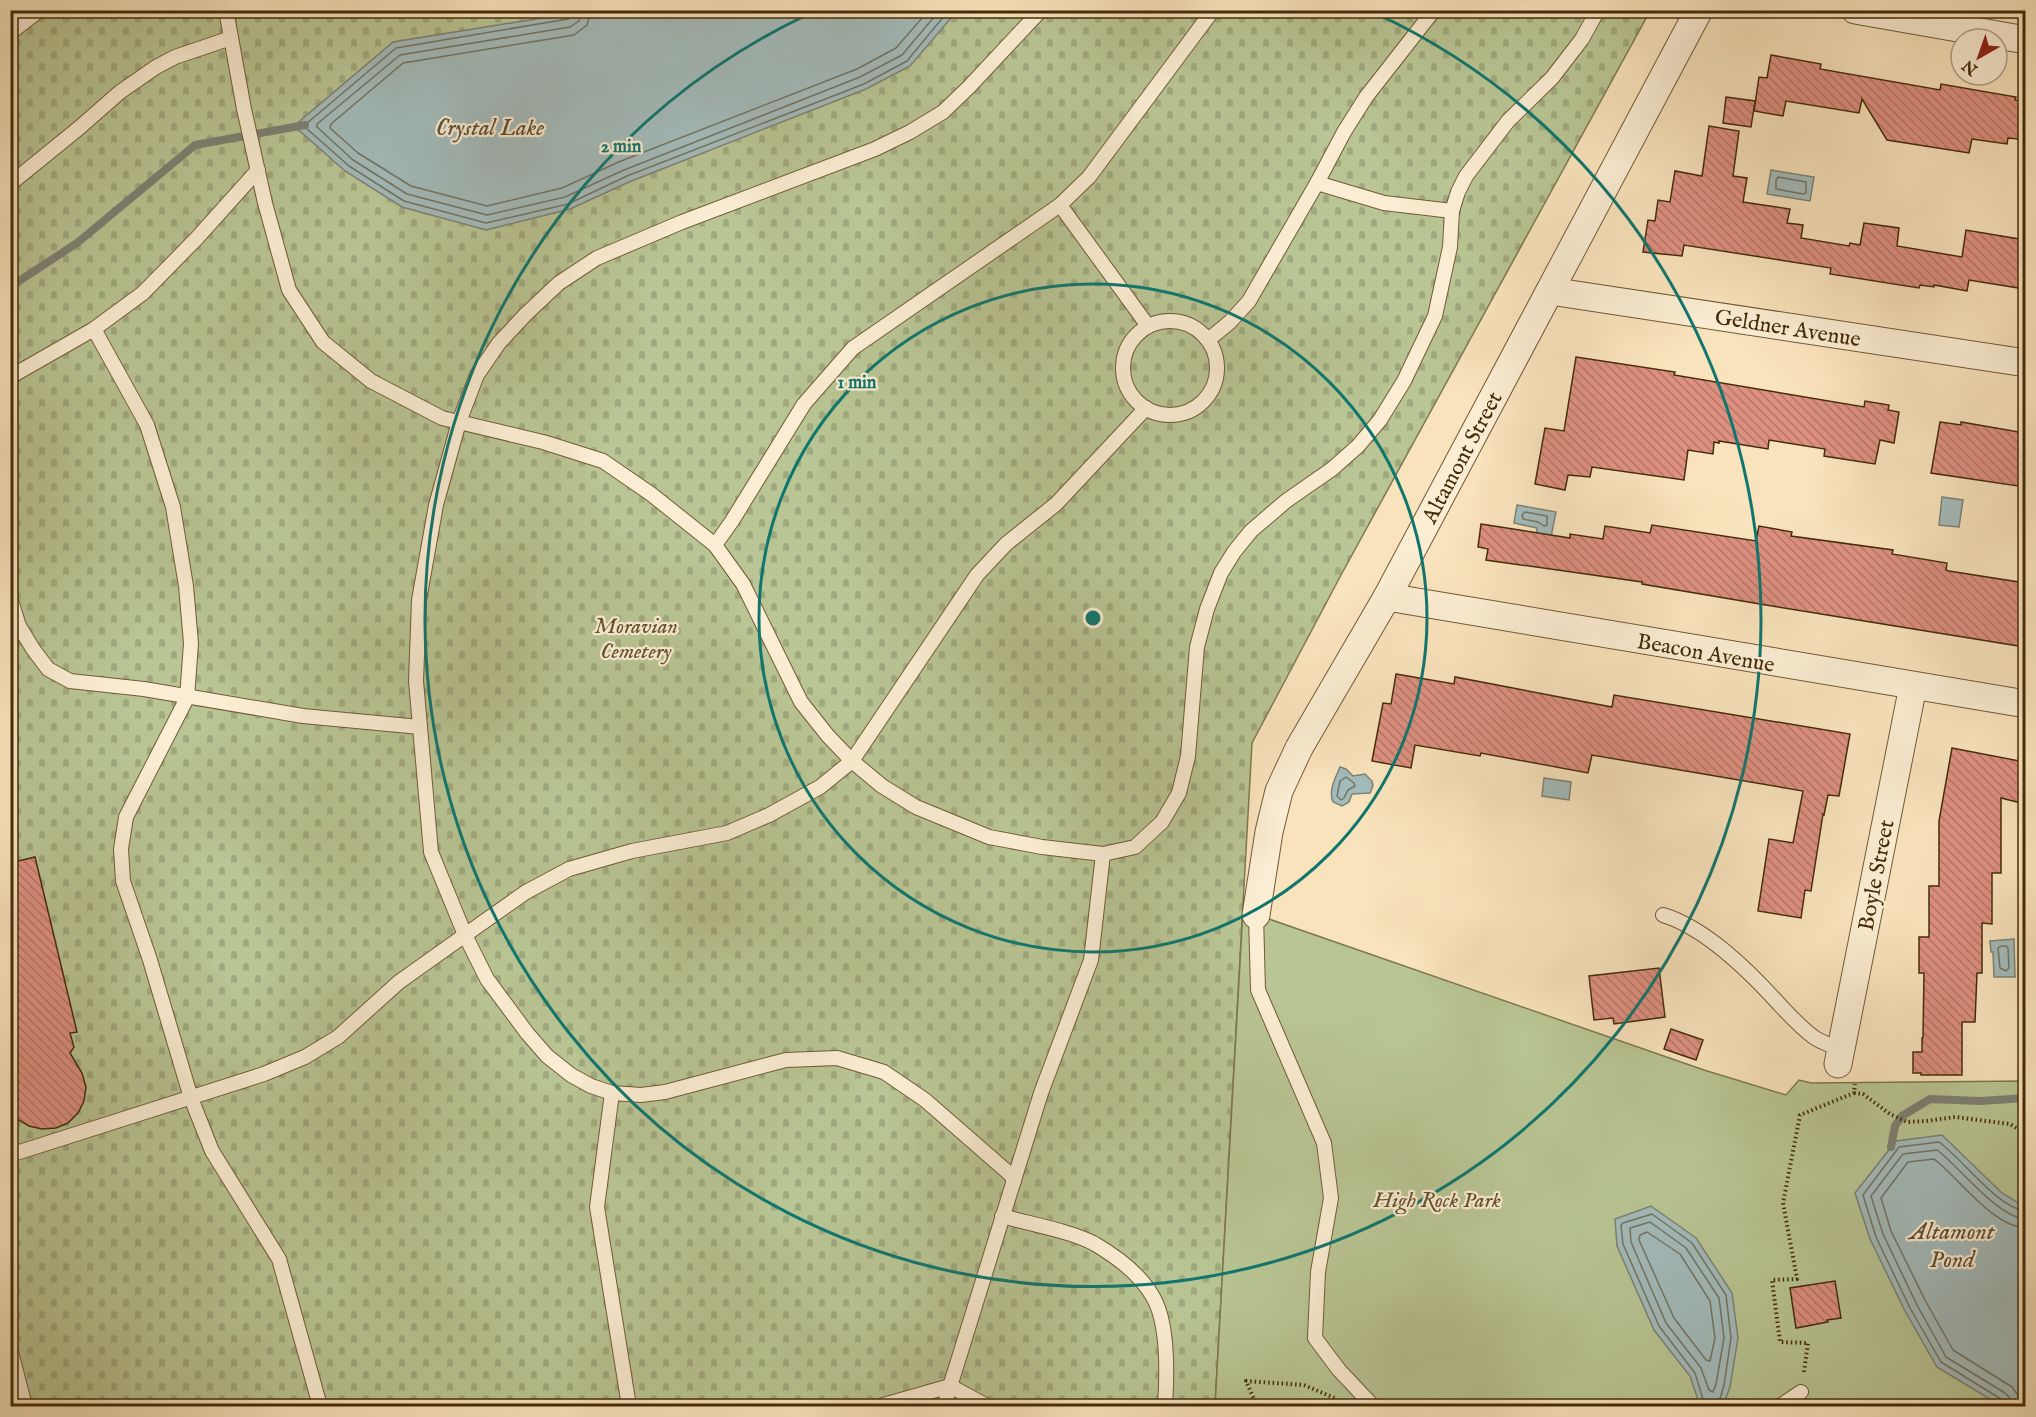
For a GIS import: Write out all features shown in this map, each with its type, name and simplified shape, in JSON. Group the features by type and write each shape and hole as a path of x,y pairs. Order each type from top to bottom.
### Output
{"street":[{"name":"Altamont Street","path":"1256,915 1269,832 1279,791 1299,748 1387,597 1699,10"},
{"path":"1855,10 2025,40"},
{"name":"Geldner Avenue","path":"1550,291 2025,363"},
{"name":"Beacon Avenue","path":"1387,597 2025,704"},
{"name":"Boyle Street","path":"1839,1057 1913,687"}],"lane":[{"path":"10,33 39,10"},
{"path":"226,10 244,109 289,290 323,342 371,381 442,418 543,442 603,461 651,494 715,545 743,584 801,702 828,736 852,761 882,786 916,807 989,837 1042,847 1102,854 1135,847 1162,822 1179,793 1188,756 1197,647 1207,609 1221,573 1251,531 1358,446 1380,420 1404,381 1435,316 1450,247 1452,211 1466,176 1508,121 1558,70 1582,39 1598,10"},
{"path":"715,545 804,404 852,348 1060,205 1089,177 1213,10"},
{"path":"1208,340 1230,322 1248,301 1366,97 1434,10"},
{"path":"1014,1181 1011,1175 925,1100 884,1072 837,1058 786,1060 649,1094 612,1093 591,1086 571,1075 547,1056 533,1041 487,979 465,935 431,852 416,681 419,600 436,506 459,422 477,375 499,343 559,283 597,258 682,222 875,149 944,112 1037,12"},
{"path":"10,184 120,92 156,67 175,57 231,38"},
{"path":"10,377 94,329 143,293 197,238 258,170"},
{"path":"1317,183 1384,203 1452,211"},
{"path":"1060,205 1148,326"},
{"path":"1161,321 1180,322 1199,330 1208,340 1215,354 1217,370 1214,386 1205,400 1192,410 1177,415 1161,414 1146,408 1134,399 1123,373 1128,345 1137,334 1161,321"},
{"path":"94,329 147,425 173,507 186,586 191,644 187,698 126,817 120,849 123,881 150,960 191,1098 212,1151 279,1259 320,1407"},
{"path":"10,1155 264,1074 305,1057 339,1036 399,982 465,935 526,892 569,869 632,851 727,833 769,815 820,787 852,761 977,576 1006,544 1056,504 1146,408"},
{"path":"10,597 19,626 33,649 48,669 70,681 144,689 303,716 420,727"},
{"path":"944,1407 1041,1093 1091,960 1102,854"},
{"path":"1256,915 1258,990 1324,1143 1331,1198 1318,1272 1315,1338 1373,1407"},
{"path":"1663,915 1690,927 1716,945 1752,977 1795,1023 1839,1057"},
{"path":"612,1093 597,1207 629,1407"},
{"path":"1002,1216 1062,1232 1094,1244 1132,1270 1154,1298 1164,1331 1167,1379 1165,1407"},
{"path":"10,1348 25,1407"},
{"path":"880,1407 950,1386 987,1407"},
{"path":"1780,1407 1802,1392"}],"path":[{"path":"1839,1057 1857,1067 1854,1093"},
{"path":"1802,1392 1808,1343 1780,1342 1772,1280 1797,1279 1783,1203 1800,1115 1854,1093 1863,1094 1890,1114 1907,1122 1955,1117 2010,1124 2025,1134"},
{"path":"1257,1407 1246,1381 1304,1385 1344,1402"}],"green space":[{"name":"Moravian Cemetery","path":"10,11 1650,11 1341,575 1252,743 1215,1406 11,1406"},
{"name":"High Rock Park","path":"1243,910 1704,1070 1786,1095 1799,1080 1811,1083 2025,1081 2025,1406 1215,1406"}],"water":[{"name":"Crystal Lake","path":"585,11 957,11 910,66 866,89 629,182 570,209 486,230 402,207 345,171 294,126 393,42"},
{"path":"1771,170 1814,177 1810,201 1767,194"},
{"path":"1942,497 1963,500 1959,527 1939,525"},
{"path":"1517,505 1556,512 1551,537 1536,535 1537,528 1514,523"},
{"path":"1340,767 1353,776 1365,774 1372,781 1373,786 1370,793 1352,794 1349,802 1342,806 1333,802 1332,788"},
{"path":"1544,778 1571,782 1569,800 1542,796"},
{"path":"2014,939 2015,977 1994,977 1990,941"},
{"name":"Altamont Pond","path":"1942,1135 2002,1193 2025,1207 2025,1406 2001,1406 1937,1367 1905,1311 1870,1239 1855,1193 1896,1141"},
{"path":"1651,1206 1696,1238 1732,1293 1738,1338 1730,1387 1723,1406 1700,1406 1690,1376 1654,1330 1617,1246 1615,1219"}],"building":[{"path":"1771,55 1821,64 1820,69 1940,90 1941,84 2016,97 2015,100 2025,102 2019,139 2008,138 2007,144 1972,139 1969,153 1887,140 1862,99 1859,113 1786,101 1783,116 1754,111 1759,77 1767,78"},
{"path":"1726,97 1755,101 1751,127 1723,123"},
{"path":"1709,126 1739,131 1733,176 1747,178 1743,202 1790,209 1787,223 1803,225 1801,238 1849,246 1850,243 1860,245 1864,223 1899,228 1897,246 1962,257 1966,230 2025,240 2025,289 1969,280 1967,291 1934,285 1934,287 1920,285 1919,288 1830,274 1831,268 1684,245 1682,256 1643,252 1648,220 1655,221 1658,200 1670,202 1675,171 1702,176"},
{"path":"1576,357 1675,372 1674,375 1864,407 1865,401 1889,405 1888,410 1899,412 1894,443 1880,440 1875,464 1824,456 1825,449 1769,440 1768,449 1719,441 1719,443 1714,442 1713,454 1688,450 1684,480 1592,467 1590,477 1568,475 1565,490 1535,484 1545,428 1564,431"},
{"path":"1940,422 1961,425 1961,422 2025,433 2018,486 1931,473"},
{"path":"1481,524 1570,538 1570,534 1603,539 1605,526 1650,533 1652,525 1756,541 1759,526 1792,532 1791,536 1893,550 1892,554 1947,563 1946,570 1949,571 2025,583 2025,647 1642,584 1642,582 1486,560 1488,549 1478,547"},
{"path":"1396,674 1454,684 1455,677 1612,707 1614,695 1850,734 1839,796 1828,795 1811,891 1805,890 1801,918 1758,911 1769,839 1793,843 1803,791 1592,755 1588,773 1481,753 1480,756 1415,745 1411,768 1372,761 1383,703 1391,704"},
{"path":"1952,748 2025,762 2025,804 2001,798 2001,873 1992,873 1992,924 1982,923 1982,973 1977,973 1975,1022 1962,1022 1962,1075 1921,1075 1921,1073 1913,1073 1913,1052 1922,1052 1923,1038 1924,973 1919,973 1919,937 1929,937 1929,886 1939,886 1939,821"},
{"path":"35,857 77,1032 70,1033 74,1047 70,1053 82,1073 86,1087 84,1101 78,1113 68,1123 56,1128 42,1129 29,1126 17,1119 10,1110 10,863"},
{"path":"1659,968 1665,1017 1614,1024 1613,1018 1594,1020 1589,976"},
{"path":"1671,1029 1703,1040 1696,1060 1664,1049"},
{"path":"1835,1281 1841,1318 1796,1328 1790,1288"}],"waterway":[{"path":"10,287 77,243 195,145 305,125"},
{"path":"1891,1147 1895,1126 1902,1116 1930,1099 1980,1101 2026,1098"}]}
